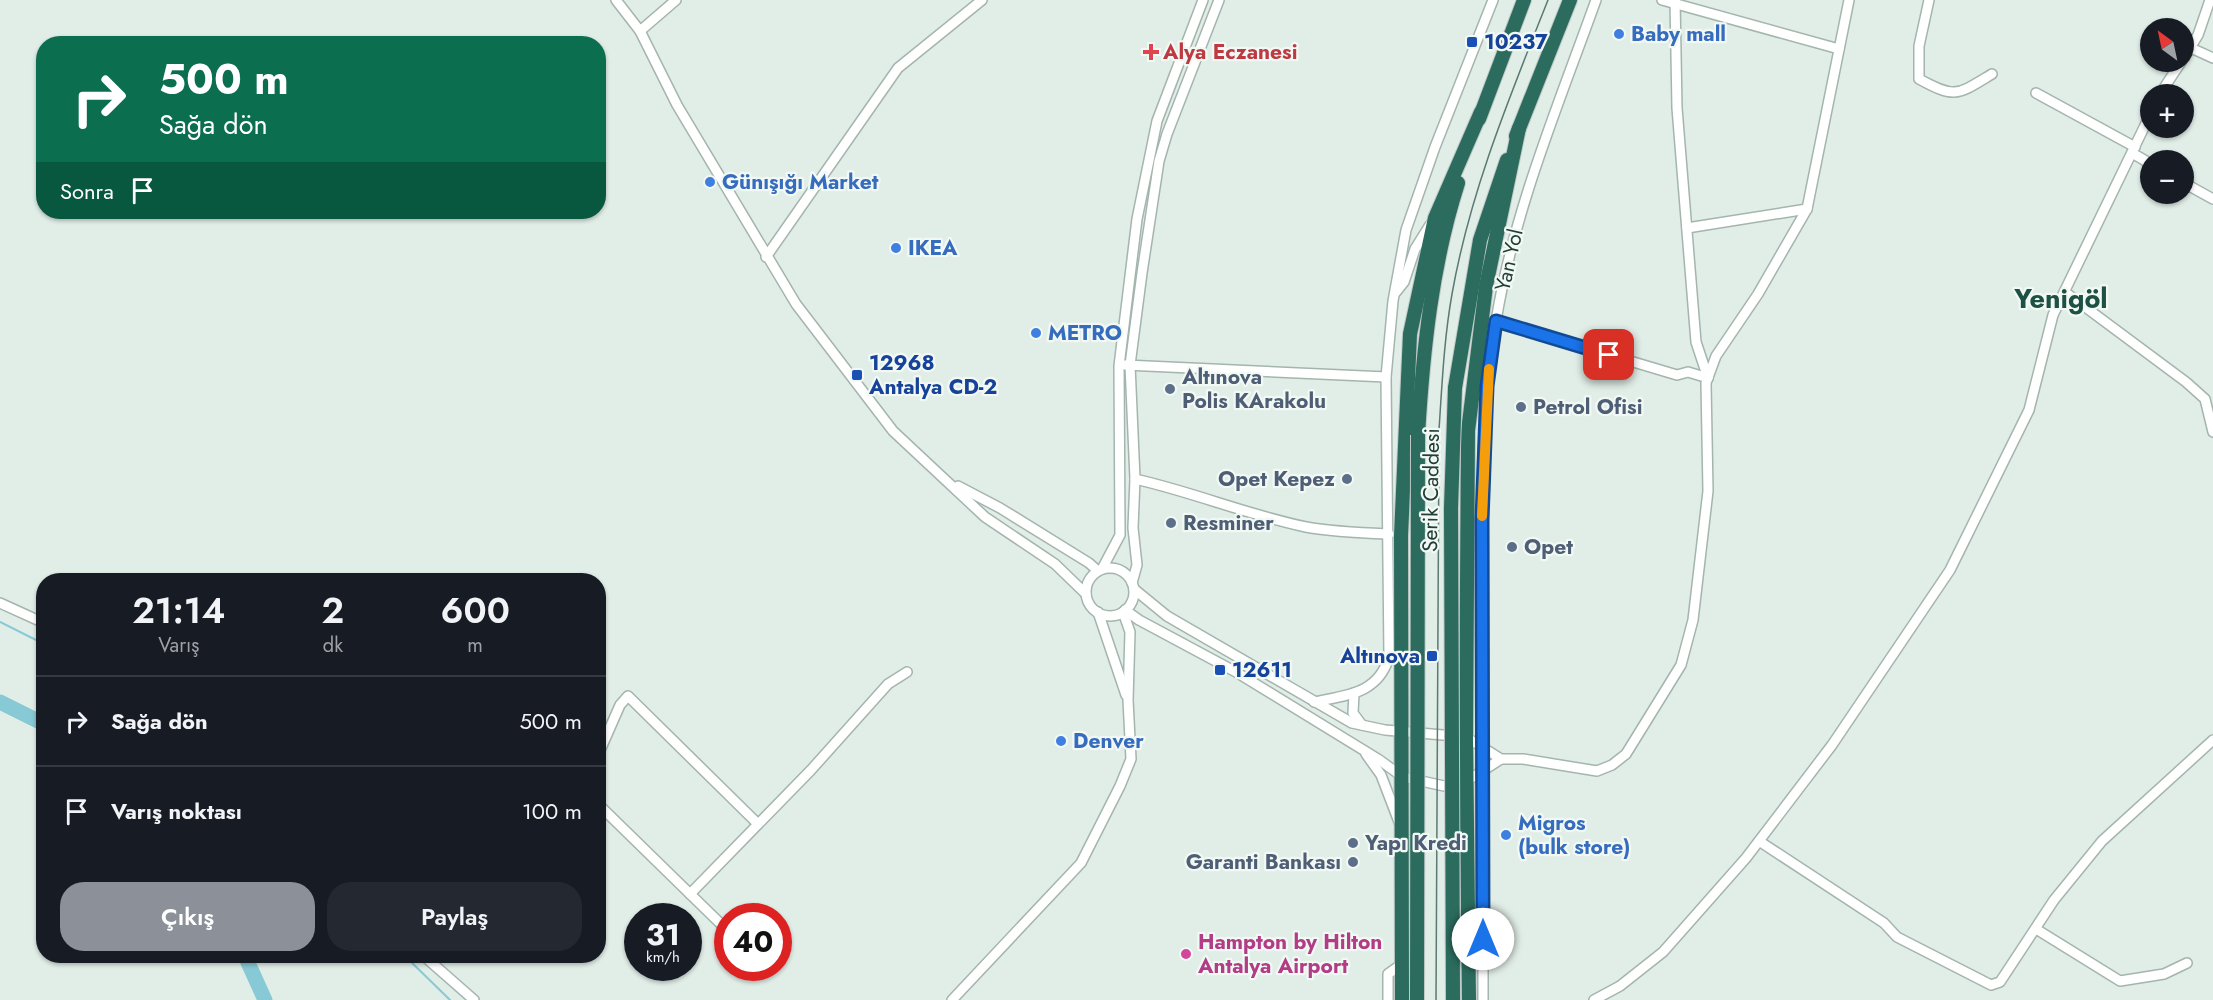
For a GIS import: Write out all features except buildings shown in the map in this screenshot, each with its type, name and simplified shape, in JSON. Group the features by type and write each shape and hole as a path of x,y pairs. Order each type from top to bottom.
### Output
{"highway":[{"name":"Serik Caddesi","path":"1417,1000 1418,435 1422,372 1440,255 1455,194 1481,112 1524,0"},
{"name":"Serik Caddesi","path":"1453,1000 1451,508 1455,388 1480,240 1519,128 1570,0"},
{"path":"1402,1000 1401,566 1410,334 1435,218 1481,112"},
{"path":"1470,997 1466,737 1470,411 1486,286 1519,128"}],"street":[{"path":"616,0 640,30 677,105 796,304 893,431 985,517 1055,564 1086,594 1090,605 1098,612 1110,616 1124,611 1132,600 1137,565 1133,528 1136,479 1130,365 1159,161 1167,134 1219,0"},
{"path":"640,30 676,0"},
{"path":"766,257 898,68 982,0"},
{"path":"1086,594 1091,577 1100,570 1120,535 1119,366 1134,237 1151,146 1157,121 1203,0"},
{"path":"1314,702 1354,693 1376,682 1385,671 1389,657 1386,376 1396,292 1406,230 1435,147 1493,0"},
{"name":"Yan Yol","path":"1483,1000 1482,509 1487,386 1496,321 1511,244 1527,187 1596,0"},
{"path":"1662,0 1839,49"},
{"path":"1124,611 1236,672 1362,749 1403,777 1444,786 1467,781 1501,759 1523,759 1597,771 1612,765 1626,754 1681,665 1693,620 1708,491 1705,402 1708,378 1716,357 1758,294 1806,208 1849,0"},
{"path":"1929,0 1919,46 1919,79 1946,94 1965,90 1992,74"},
{"path":"2194,40 2210,0"},
{"path":"1675,2 1677,108 1696,342 1708,378"},
{"path":"2194,49 2213,58"},
{"path":"2036,93 2140,155"},
{"path":"1597,999 1620,986 1663,952 1759,841 1832,745 1950,570 2029,410 2053,315 2140,136"},
{"path":"2194,189 2213,199"},
{"path":"1687,228 1806,208"},
{"path":"1396,292 1404,282 1414,249 1435,218"},
{"path":"2065,292 2186,382 2205,399 2213,432"},
{"path":"1496,321 1677,375 1688,372 1708,378"},
{"path":"1119,366 1386,376"},
{"path":"1136,479 1189,492 1307,527 1389,534"},
{"path":"947,481 1000,508 1100,570 1109,568 1123,572 1133,586 1167,616 1352,723 1402,731 1466,737 1501,759"},
{"path":"1389,534 1401,566"},
{"path":"0,603 36,619"},
{"path":"952,1000 1081,863 1131,759 1128,700 1130,632 1124,611"},
{"path":"1098,612 1128,700"},
{"path":"690,894 888,684 907,672"},
{"path":"1354,693 1353,713 1362,725"},
{"path":"606,736 620,705 628,696 758,824"},
{"path":"1759,841 1884,923 1898,936 1991,985 2000,982 2075,872 2102,841 2213,740"},
{"path":"1362,749 1381,776 1402,834"},
{"path":"606,812 714,917"},
{"path":"2036,929 2120,981 2164,974 2187,963"},
{"path":"432,963 474,1000"},
{"path":"1388,1000 1388,974 1402,964"}],"waterway":[{"path":"0,622 36,640"},
{"path":"0,702 36,720"},
{"path":"248,963 265,1000"},
{"path":"412,963 450,1000"}],"tram line":[{"path":"1436,1000 1439,430 1447,328 1460,256 1480,181 1548,0"}],"slow traffic":[{"path":"1482,516 1489,369"}],"place":[{"name":"Baby mall","path":"1619,34"},
{"name":"10237","path":"1472,42"},
{"name":"Alya Eczanesi","path":"1151,52"},
{"name":"Günışığı Market","path":"710,182"},
{"name":"IKEA","path":"896,248"},
{"name":"METRO","path":"1036,333"},
{"name":"12968 Antalya CD-2","path":"857,375"},
{"name":"Altınova Polis KArakolu","path":"1170,389"},
{"name":"Petrol Ofisi","path":"1521,407"},
{"name":"Opet Kepez","path":"1347,479"},
{"name":"Resminer","path":"1171,523"},
{"name":"Opet","path":"1512,547"},
{"name":"Altınova","path":"1432,656"},
{"name":"12611","path":"1220,670"},
{"name":"Denver","path":"1061,741"},
{"name":"Migros (bulk store)","path":"1506,835"},
{"name":"Yapı Kredi","path":"1353,843"},
{"name":"Garanti Bankası","path":"1353,862"},
{"name":"Hampton by Hilton Antalya Airport","path":"1186,954"}],"district":[{"name":"Yenigöl","path":"2061,299"}],"route":[{"path":"1483,939 1482,520 1487,386 1496,321 1609,355"}]}
